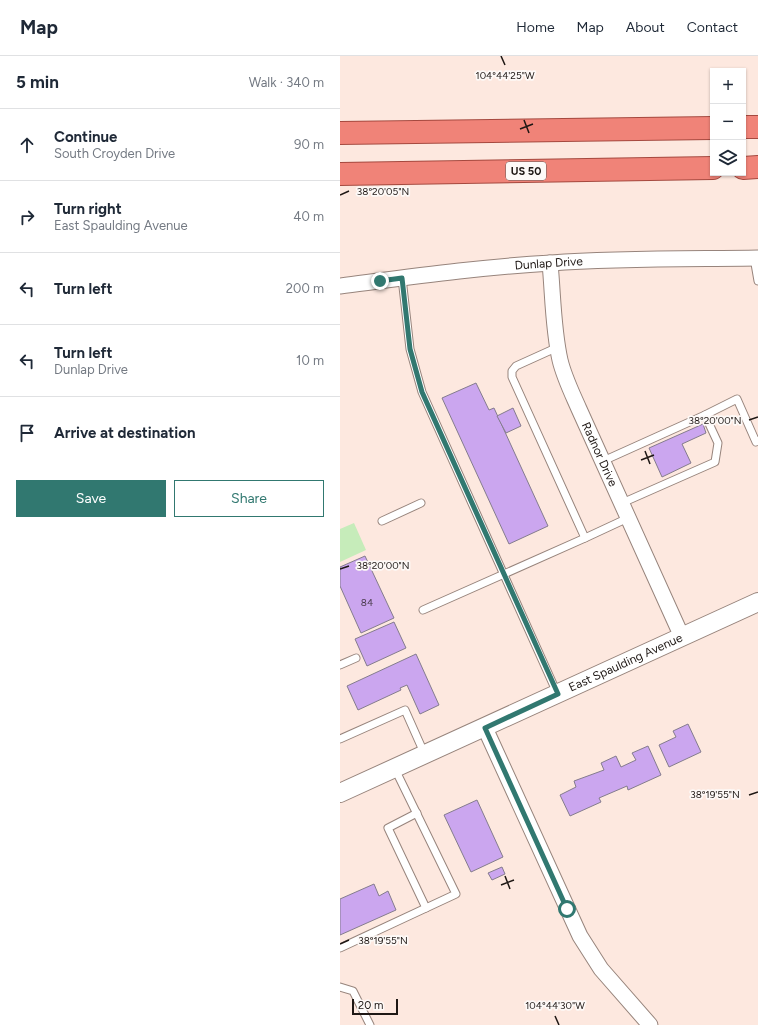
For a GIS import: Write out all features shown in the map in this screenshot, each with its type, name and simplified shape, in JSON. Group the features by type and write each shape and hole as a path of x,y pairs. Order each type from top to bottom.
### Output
{"highway":[{"path":"746,127 758,127"},
{"path":"340,133 710,128"},
{"path":"746,168 758,167"},
{"name":"US 50","path":"340,174 710,168"}],"street":[{"name":"Dunlap Drive","path":"340,286 402,278 550,263 612,260 756,258"},
{"name":"Radnor Drive","path":"550,263 558,347 568,382 682,637"},
{"name":"East Spaulding Avenue","path":"340,792 485,728 758,602"},
{"path":"485,728 580,936 600,969 650,1025"}],"lane":[{"path":"756,258 758,281"},
{"path":"402,278 410,349 422,392 558,694"},
{"path":"558,347 516,366 512,371 512,377 585,538"},
{"path":"603,461 738,400 756,442 758,441"},
{"path":"622,503 715,462 718,443 705,415"},
{"path":"382,521 421,503"},
{"path":"422,610 504,575 628,518"},
{"path":"340,665 356,658"},
{"path":"340,739 405,710 425,755"},
{"path":"340,948 456,894 395,768"},
{"path":"417,813 388,828 426,908"},
{"path":"340,987 353,991 370,1025"}],"green space":[{"path":"354,523 366,550 340,562 340,529"}],"building":[{"path":"476,383 489,410 494,408 548,526 509,544 442,398"},
{"path":"513,408 521,426 506,433 497,416"},
{"path":"703,424 706,433 682,444 691,463 662,477 649,448"},
{"path":"365,556 394,618 361,633 340,586 340,567"},
{"path":"394,622 406,648 367,666 355,639"},
{"path":"416,654 439,705 420,714 407,685 400,688 401,690 358,710 347,686"},
{"path":"688,724 701,752 669,767 659,745 676,737 673,731"},
{"path":"648,746 661,775 628,790 627,786 599,798 601,802 570,816 560,795 576,787 574,781 604,770 601,763 616,756 621,767 636,760 632,753"},
{"path":"477,800 503,857 471,872 444,815"},
{"path":"502,867 505,874 492,880 488,873"},
{"path":"374,884 379,896 388,891 396,910 340,935 340,899"}],"route":[{"path":"380,281 402,278 410,349 422,392 558,694 485,728 567,909"}]}
